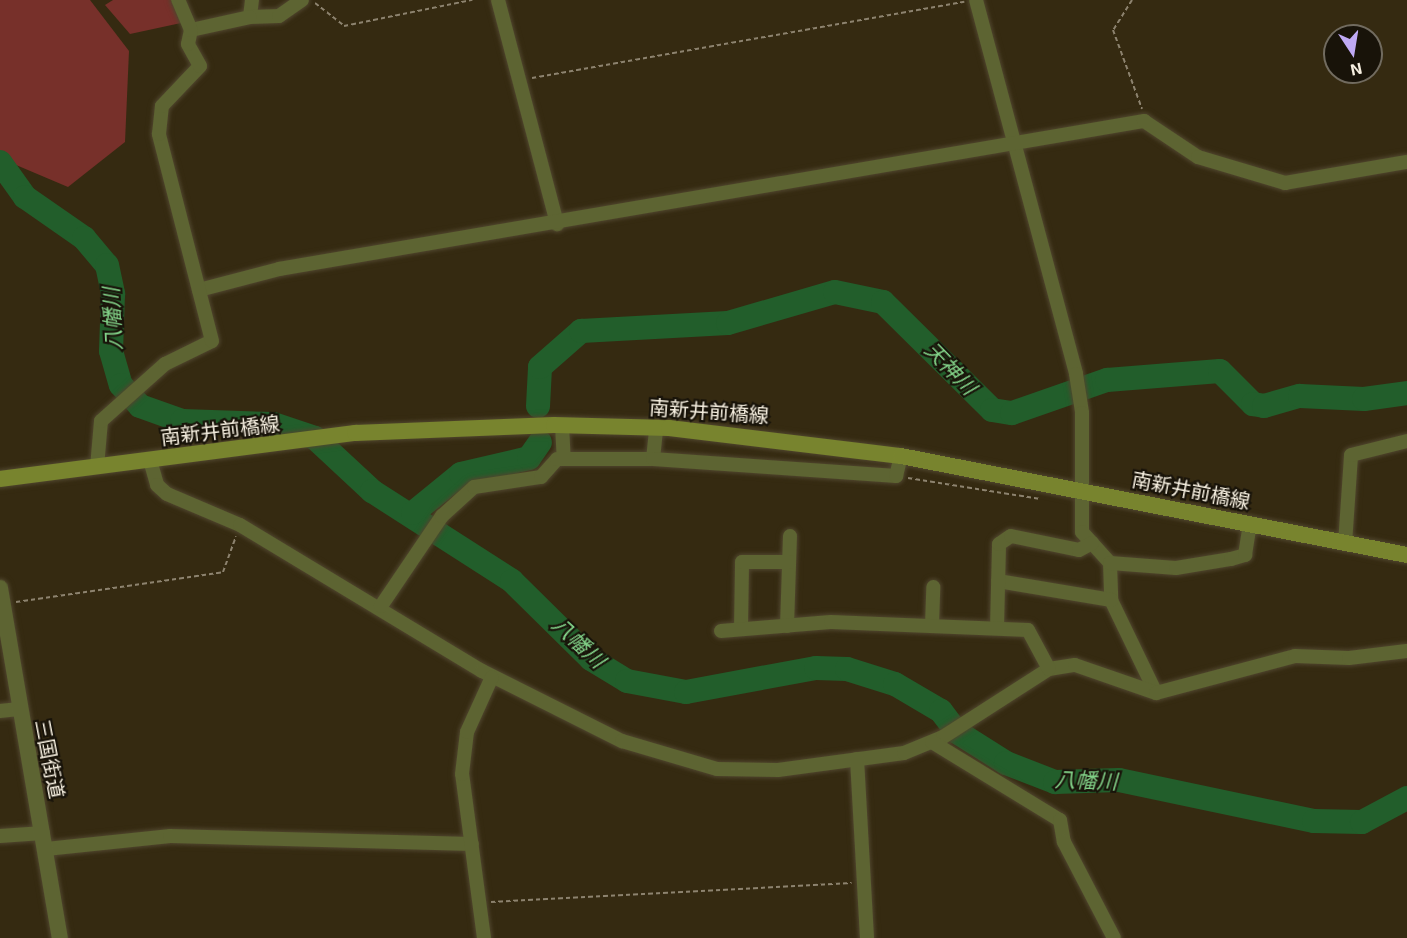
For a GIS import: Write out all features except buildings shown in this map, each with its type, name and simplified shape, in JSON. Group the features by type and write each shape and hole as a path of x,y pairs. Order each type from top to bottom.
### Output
{"main road":[{"name":"南新井前橋線","path":"0,479 355,433 562,425 656,428 901,456 1407,555"}],"street":[{"path":"97,467 101,421 140,384 212,341 158,119 162,106 200,66 188,44 191,30 178,0"},
{"path":"250,17 252,0"},
{"path":"191,30 250,17 279,16 302,0"},
{"path":"498,0 557,224"},
{"path":"974,0 1076,374 1082,413 1080,490 1082,532 1110,563 1111,600 1156,693"},
{"path":"199,290 279,269 557,224 1144,121 1198,157 1285,183 1407,162"},
{"path":"562,425 564,458"},
{"path":"653,459 656,428"},
{"path":"1345,544 1351,455 1407,441"},
{"path":"381,606 442,516 474,487 541,477 564,458 653,459 896,476 901,456"},
{"path":"150,460 157,485 167,494 240,525 381,606 492,677 622,741 680,762 747,772 904,753 937,739 1049,669 1075,665 1156,693 1295,656 1348,658 1407,651"},
{"path":"1110,563 1176,568 1245,555 1250,523"},
{"path":"787,626 790,536"},
{"path":"997,628 999,544 1011,536 1079,550 1092,543"},
{"path":"741,629 742,562 789,562"},
{"path":"998,581 1111,600"},
{"path":"932,625 933,587"},
{"name":"三国街道","path":"1,596 3,632 44,841 60,938"},
{"path":"721,631 787,626 932,625 1028,630 1049,669"},
{"path":"484,938 462,774 467,732 492,677"},
{"path":"0,711 19,709"},
{"path":"937,739 1060,820 1064,842 1114,938"},
{"path":"857,759 867,938"},
{"path":"0,836 44,841 170,836 472,844"}],"path":[{"path":"310,0 344,26 472,0"},
{"path":"518,81 974,0"},
{"path":"1132,0 1113,30 1144,121"},
{"path":"896,476 1040,500 1046,484"},
{"path":"1,596 223,572 240,525"},
{"path":"479,903 864,882"}],"shaded area":[{"path":"0,0 90,0 129,51 125,142 68,187 9,162 0,151"},
{"path":"113,0 171,0 181,23 130,34 105,5"}],"waterway":[{"name":"八幡川","path":"0,162 25,197 84,238 107,265 113,294 111,351 121,385 140,406 182,421 273,424 315,438 372,491 512,581 591,659 627,681 686,692 816,668 847,669 895,684 941,711 957,732 1006,763 1055,782 1119,780 1314,821 1362,822 1407,798"},
{"name":"天神川","path":"538,406 540,367 581,331 728,323 835,292 883,302 992,410 1012,413 1107,380 1220,371 1253,404 1264,406 1300,396 1364,399 1407,393"},
{"name":"天神川","path":"413,513 461,474 529,458 540,442"}]}
